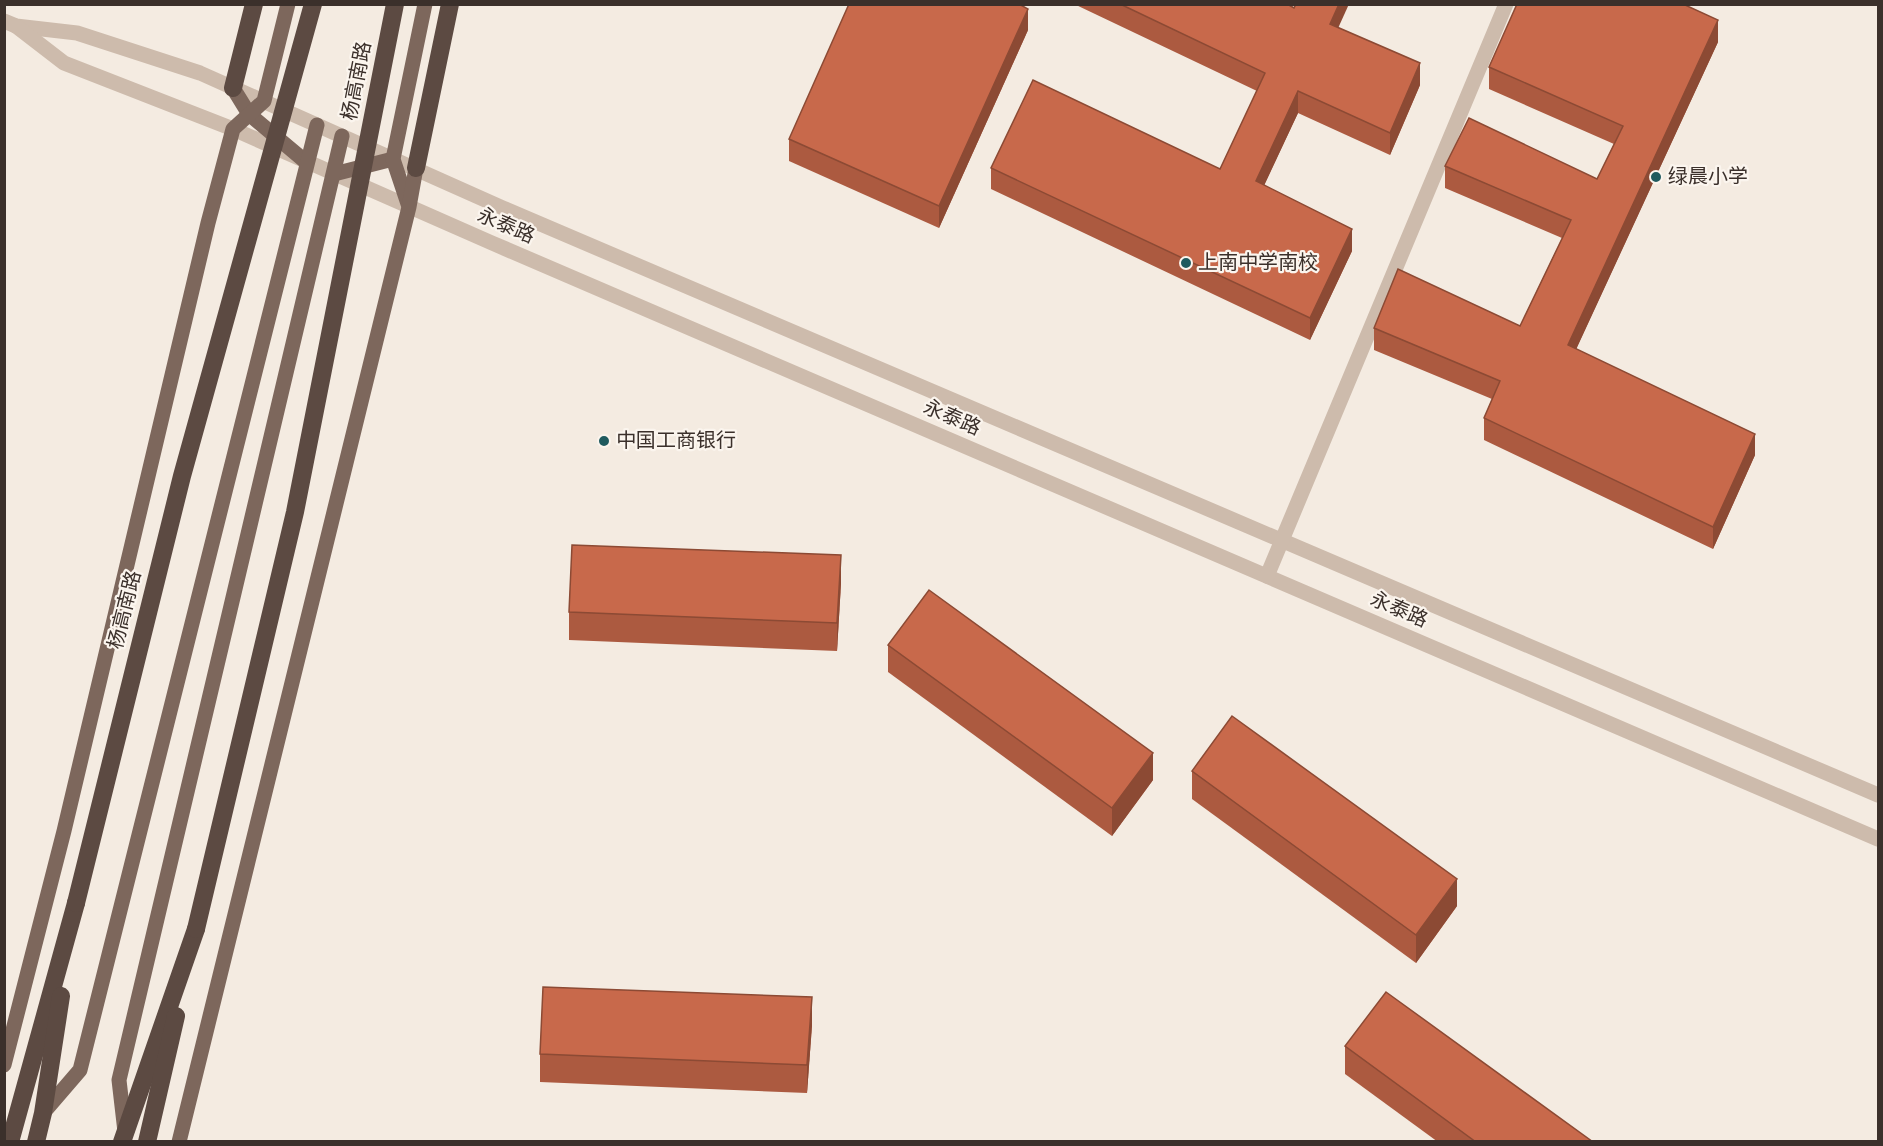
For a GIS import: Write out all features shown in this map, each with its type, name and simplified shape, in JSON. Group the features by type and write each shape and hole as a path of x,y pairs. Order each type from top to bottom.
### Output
{"highway":[{"path":"233,88 254,4"},
{"name":"杨高南路","path":"36,1142 43,1113 76,903 182,476 313,4"},
{"name":"杨高南路","path":"124,1137 196,929 295,512 395,4"},
{"path":"416,168 450,4"},
{"path":"10,1142 76,903"},
{"path":"147,1142 196,929"}],"main road":[{"path":"232,129 264,101 288,4"},
{"path":"409,207 393,159 425,4"},
{"path":"233,88 249,114 306,162"},
{"name":"杨高南路","path":"4,1065 48,894 232,129 233,88"},
{"path":"264,101 306,162"},
{"name":"杨高南路","path":"43,1113 80,1070 317,125"},
{"name":"杨高南路","path":"124,1137 119,1080 342,136"},
{"path":"334,174 393,159"},
{"path":"179,1142 409,207 416,168"}],"street":[{"path":"1268,576 1506,4"},
{"name":"永泰路","path":"10,24 77,33 200,73 514,213 1878,795"},
{"name":"永泰路","path":"10,24 64,63 232,129 1878,839"}],"building":[{"path":"849,4 1019,4 1028,9 939,206 789,139"},
{"path":"1120,4 1287,4 1294,8 1296,4 1339,4 1330,24 1420,63 1390,133 1298,91 1256,181 1352,229 1310,318 991,168 1033,80 1220,169 1265,73"},
{"path":"1517,4 1683,4 1718,20 1568,345 1755,434 1713,527 1484,418 1500,381 1374,328 1398,269 1520,326 1571,220 1445,166 1469,118 1597,179 1623,126 1489,67"},
{"path":"572,545 841,555 837,623 569,612"},
{"path":"929,590 1153,753 1112,808 888,645"},
{"path":"1232,716 1457,879 1416,935 1192,771"},
{"path":"543,987 812,997 807,1065 540,1054"},
{"path":"1386,992 1593,1142 1476,1142 1345,1046"}],"place":[{"name":"绿晨小学","path":"1656,177"},
{"name":"上南中学南校","path":"1186,263"},
{"name":"中国工商银行","path":"604,441"}]}
